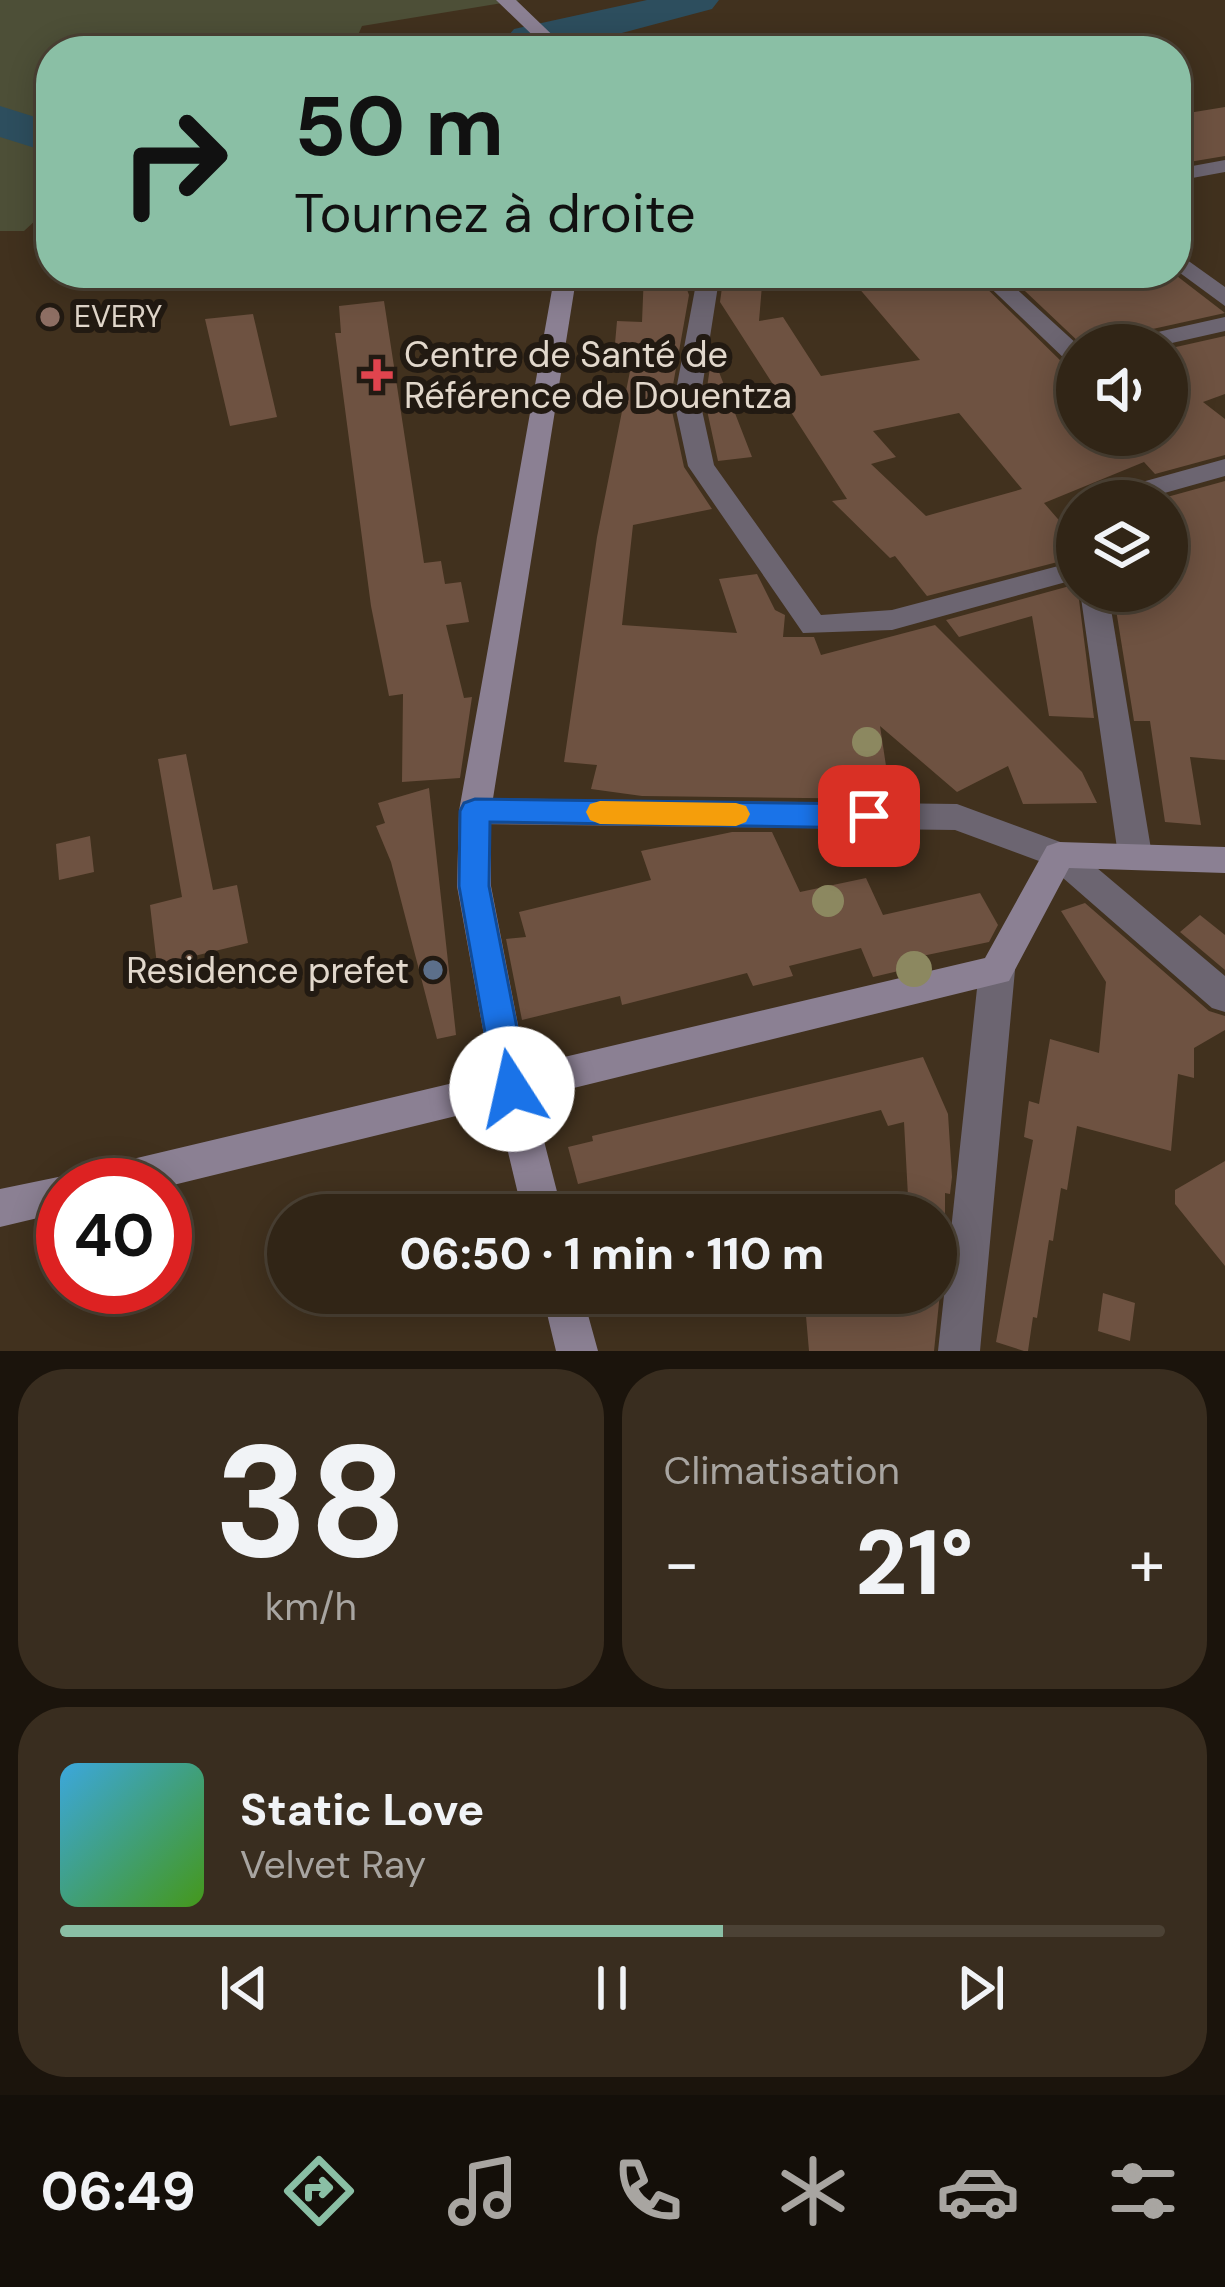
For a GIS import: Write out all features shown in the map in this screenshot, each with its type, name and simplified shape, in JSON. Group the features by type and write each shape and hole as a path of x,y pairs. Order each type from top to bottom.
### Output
{"street":[{"path":"512,4 545,36"},
{"path":"1191,172 1225,166"},
{"path":"1191,271 1225,299"},
{"path":"538,1194 512,1089 474,886 475,811 563,288"},
{"path":"706,288 687,401 700,466 813,626 892,620 1056,576"},
{"path":"1002,288 1056,338"},
{"path":"1188,332 1225,324"},
{"path":"1180,480 1225,467"},
{"path":"1097,612 1136,855"},
{"path":"475,811 957,817 1059,855 1225,997"},
{"path":"1059,855 1225,860"},
{"path":"959,1351 997,970 1059,855"},
{"path":"192,1164 997,970"},
{"path":"0,1208 36,1199"},
{"path":"567,1314 577,1351"}],"green space":[{"path":"0,0 521,0 362,26 358,36 36,36 36,220 24,231 0,231"}],"building":[{"path":"1225,107 1225,156 1191,162 1191,113"},
{"path":"1191,287 1225,313 1175,324 1060,324 1022,288"},
{"path":"643,288 686,288 670,402 684,467 712,509 633,525 622,625 737,633 719,579 757,574 775,610 785,615 783,637 814,637 821,655 935,625 1082,772 1097,803 1023,804 1008,766 957,792 880,726 891,799 642,796 591,789 597,765 564,762 597,537 633,356 614,355 617,321 642,322"},
{"path":"722,288 762,288 759,321 783,317 821,376 920,360 859,288 986,288 1056,356 1056,456 1188,456 1188,344 1225,336 1225,394 1203,402 1225,419 1225,455 1155,474 1144,462 1100,480 1056,480 1056,498 1044,503 1056,517 1056,562 927,596 895,556 890,558 832,501 847,499 720,302","holes":["959,413 1022,489 926,516 871,464 896,457 873,431"]},
{"path":"384,301 424,563 441,561 445,584 461,582 469,622 446,625 464,698 472,697 460,778 402,782 403,694 389,696 371,606 335,333 341,333 339,306"},
{"path":"253,314 277,417 230,426 205,319"},
{"path":"712,354 752,457 718,461 705,401"},
{"path":"1225,481 1225,760 1190,757 1201,825 1165,822 1150,721 1134,721 1116,612 1188,612 1188,491"},
{"path":"1056,590 1056,612 1081,612 1094,718 1049,716 1032,616 959,637 946,620"},
{"path":"186,754 213,890 237,885 248,943 157,965 150,905 182,897 158,759"},
{"path":"429,788 456,1035 437,1039 391,862 376,826 385,823 378,803"},
{"path":"732,832 772,832 800,892 866,878 883,915 980,893 998,925 989,942 903,960 907,969 873,977 861,948 789,966 793,976 753,986 747,973 622,1005 620,996 522,1020 506,939 526,937 519,912 651,880 641,851"},
{"path":"90,836 94,872 59,880 56,844"},
{"path":"1085,903 1209,1011 1225,1016 1225,1030 1194,1048 1194,1078 1178,1074 1171,1151 1077,1126 1067,1190 1061,1188 1053,1241 1049,1240 1037,1318 1033,1317 1028,1351 1024,1351 996,1342 1033,1140 1024,1137 1029,1101 1039,1104 1050,1039 1099,1053 1106,982 1061,911"},
{"path":"1200,915 1225,935 1225,970 1180,932"},
{"path":"923,1057 948,1114 950,1194 908,1194 904,1122 888,1126 881,1110 578,1184 568,1147 593,1141 592,1136"},
{"path":"1225,1161 1225,1266 1175,1204 1175,1190"},
{"path":"1103,1293 1135,1303 1130,1341 1098,1331"},
{"path":"806,1314 938,1314 934,1351 809,1351"}],"waterway":[{"path":"552,36 697,0"},
{"path":"0,121 36,133"}],"slow traffic":[{"path":"600,812 736,814"}],"place":[{"name":"EVERY","path":"50,317"},
{"name":"Centre de Santé de Référence de Douentza","path":"377,375"},
{"name":"Residence prefet","path":"433,970"}],"route":[{"path":"512,1089 474,886 475,811 869,816"}]}
